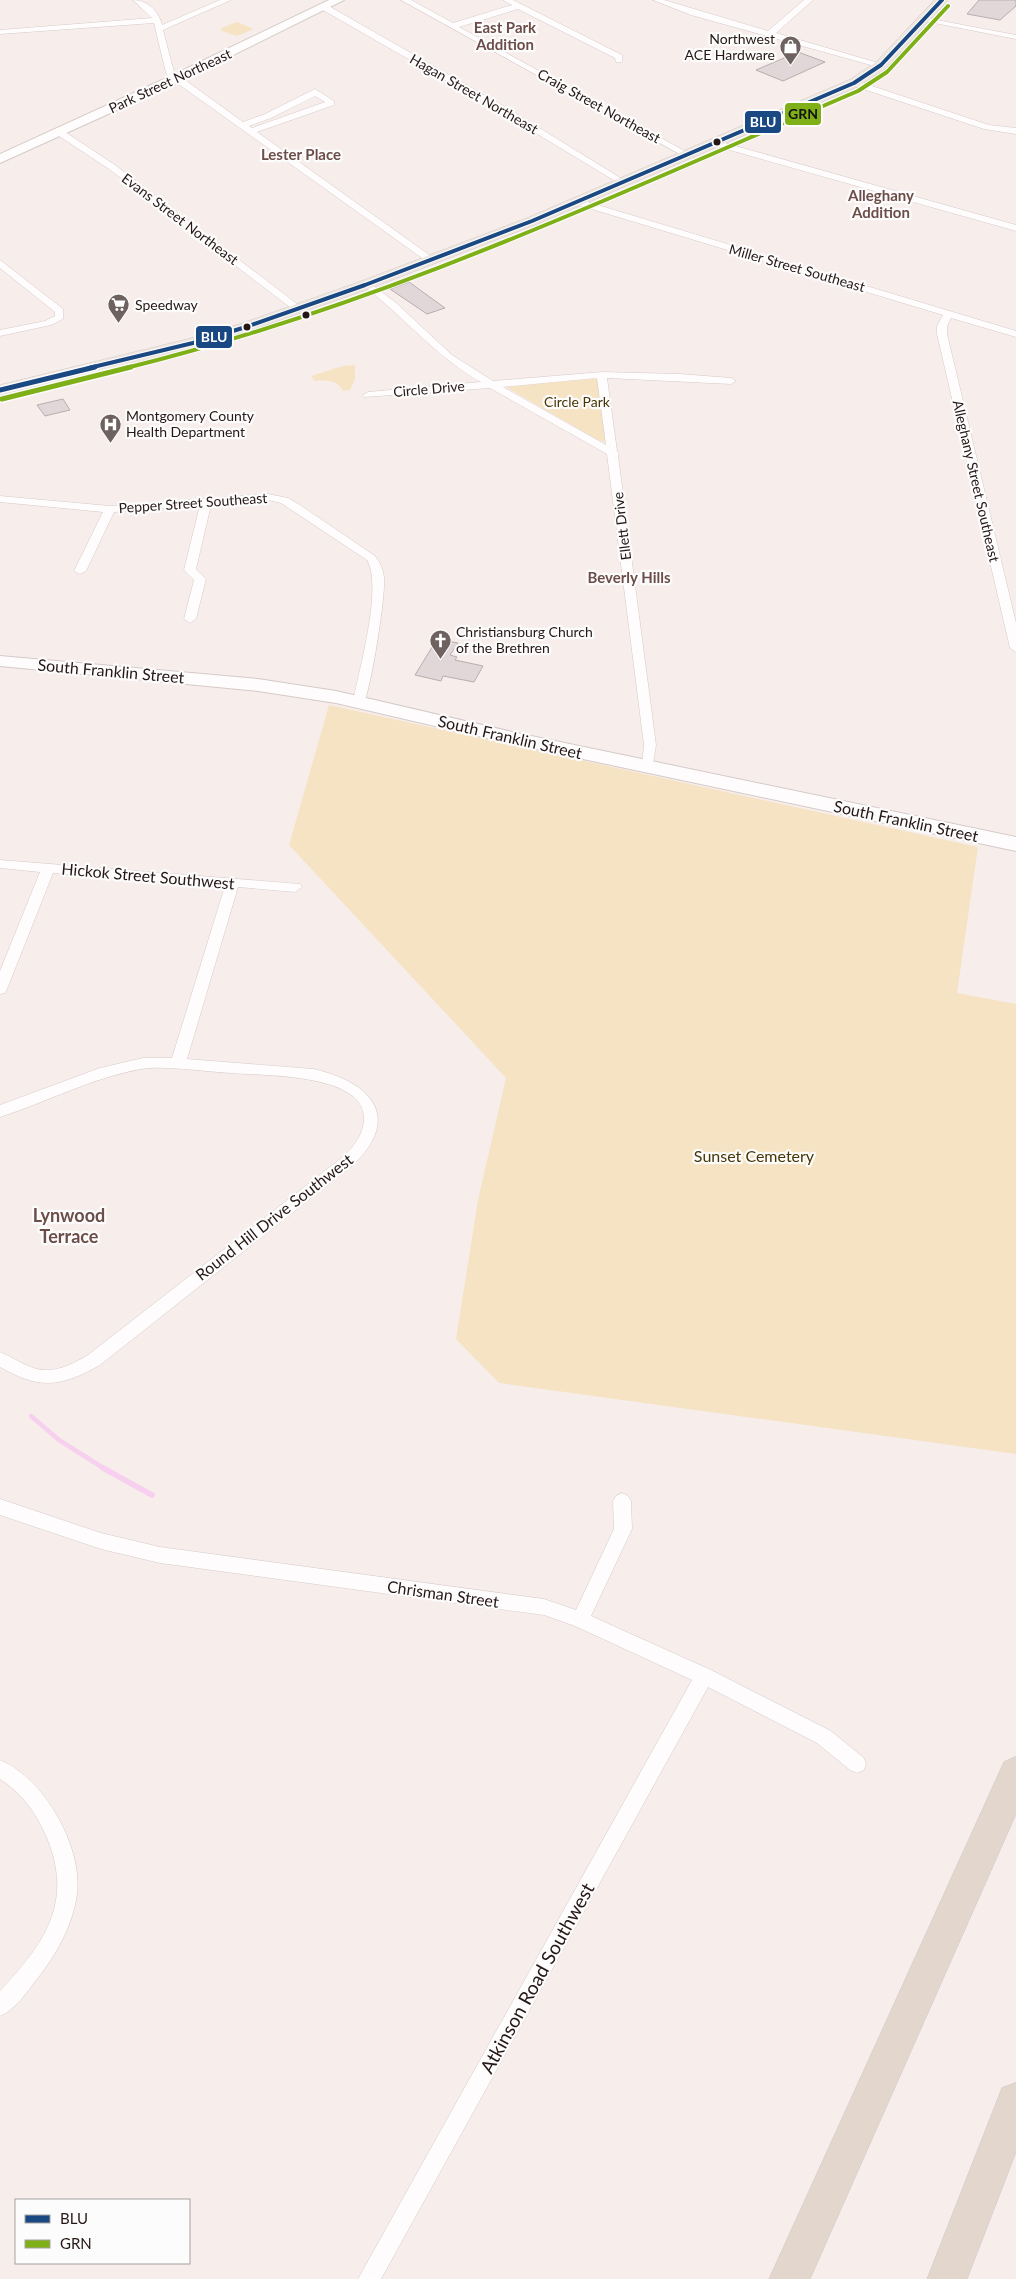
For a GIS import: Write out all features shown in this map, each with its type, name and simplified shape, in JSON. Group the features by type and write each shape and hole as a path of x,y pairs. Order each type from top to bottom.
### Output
{"highway":[{"path":"789,2279 1016,1774"},
{"path":"947,2279 1016,2102"}],"main road":[{"name":"Park Street Northeast","path":"0,159 177,78 338,0"},
{"path":"0,390 184,346 298,309 432,261 578,202 854,83 880,64 942,0"},
{"name":"South Franklin Street","path":"0,660 258,685 359,702 517,739 1016,844"}],"street":[{"path":"137,0 154,14 170,73 432,261"},
{"path":"0,32 158,24 227,0"},
{"name":"Craig Street Northeast","path":"405,0 688,155"},
{"path":"507,0 619,57 619,60"},
{"path":"657,0 694,13 880,64"},
{"path":"770,34 809,0"},
{"path":"453,26 518,6"},
{"name":"Hagan Street Northeast","path":"324,7 509,113 623,182"},
{"path":"924,19 1016,37"},
{"path":"854,83 963,120 1006,131 1016,136"},
{"path":"244,125 268,116 315,92 331,103 252,131"},
{"path":"1006,131 1016,122"},
{"path":"1006,131 1016,130"},
{"name":"Evans Street Northeast","path":"59,132 112,167 298,309"},
{"path":"716,143 1016,228"},
{"name":"Miller Street Southeast","path":"578,202 1016,334"},
{"path":"0,263 60,311 60,318 0,333"},
{"path":"367,284 380,293 445,355 461,367 614,454"},
{"name":"Alleghany Street Southeast","path":"948,314 942,326 942,334 1014,628 1016,648"},
{"name":"Circle Drive","path":"368,395 602,375 680,377 731,381"},
{"name":"Ellett Drive","path":"602,375 614,454 650,745 648,767"},
{"name":"Pepper Street Southeast","path":"1,501 110,509 268,497 284,500 371,558 376,564 379,584 359,702"},
{"path":"190,619 200,579 190,570 206,502"},
{"path":"80,571 110,509"},
{"name":"Hickok Street Southwest","path":"0,864 295,887"},
{"path":"0,989 48,868"},
{"path":"178,1064 232,883"},
{"name":"Round Hill Drive Southwest","path":"0,1112 100,1074 143,1064 178,1064 332,1077 358,1092 368,1105 371,1121 367,1139 349,1160 94,1360 74,1372 54,1378 35,1377 0,1359"},
{"path":"580,1620 623,1529 622,1501"},
{"name":"Chrisman Street","path":"0,1507 101,1541 160,1555 544,1607 580,1620 704,1676 824,1737 857,1764"},
{"name":"Atkinson Road Southwest","path":"369,2279 704,1676"},
{"path":"0,1769 12,1775 38,1801 51,1824 68,1874 66,1904 53,1938 28,1976 0,2006"}],"green space":[{"path":"237,22 254,29 237,36 222,31 221,28"},
{"path":"355,365 355,379 350,390 343,391 341,387 331,382 315,381 311,376 343,366"},
{"name":"Circle Park","path":"591,377 598,380 607,441 605,442 598,440 506,387"},
{"name":"Sunset Cemetery","path":"329,705 978,847 957,993 1016,1004 1016,1454 499,1383 456,1339 478,1200 506,1078 289,845"}],"building":[{"path":"979,0 1016,0 1016,6 1000,20 967,14"},
{"name":"Northwest ACE Hardware","path":"798,52 825,62 783,81 756,70"},
{"path":"409,282 445,308 427,314 390,289"},
{"path":"63,399 70,410 45,416 37,405"},
{"name":"Christiansburg Church of the Brethren","path":"437,639 458,643 450,655 457,657 455,660 483,666 474,682 443,676 441,681 415,675"}],"waterway":[{"path":"31,1416 59,1440 105,1469"},
{"path":"103,1468 152,1495"}],"transit line":[{"name":"BLU","path":"0,390 193,343 246,327 365,285 532,221 854,83 881,65 942,0"},
{"name":"GRN","path":"2,399 196,351 249,335 368,293 535,229 858,91 887,72 948,6"}],"place":[{"name":"Northwest ACE Hardware","path":"791,66"},
{"name":"Speedway","path":"119,324"},
{"name":"Montgomery County Health Department","path":"110,443"},
{"name":"Christiansburg Church of the Brethren","path":"440,659"}],"district":[{"name":"East Park Addition","path":"505,36"},
{"name":"Lester Place","path":"301,155"},
{"name":"Alleghany Addition","path":"881,204"},
{"name":"Beverly Hills","path":"629,578"},
{"name":"Lynwood Terrace","path":"69,1226"}]}
